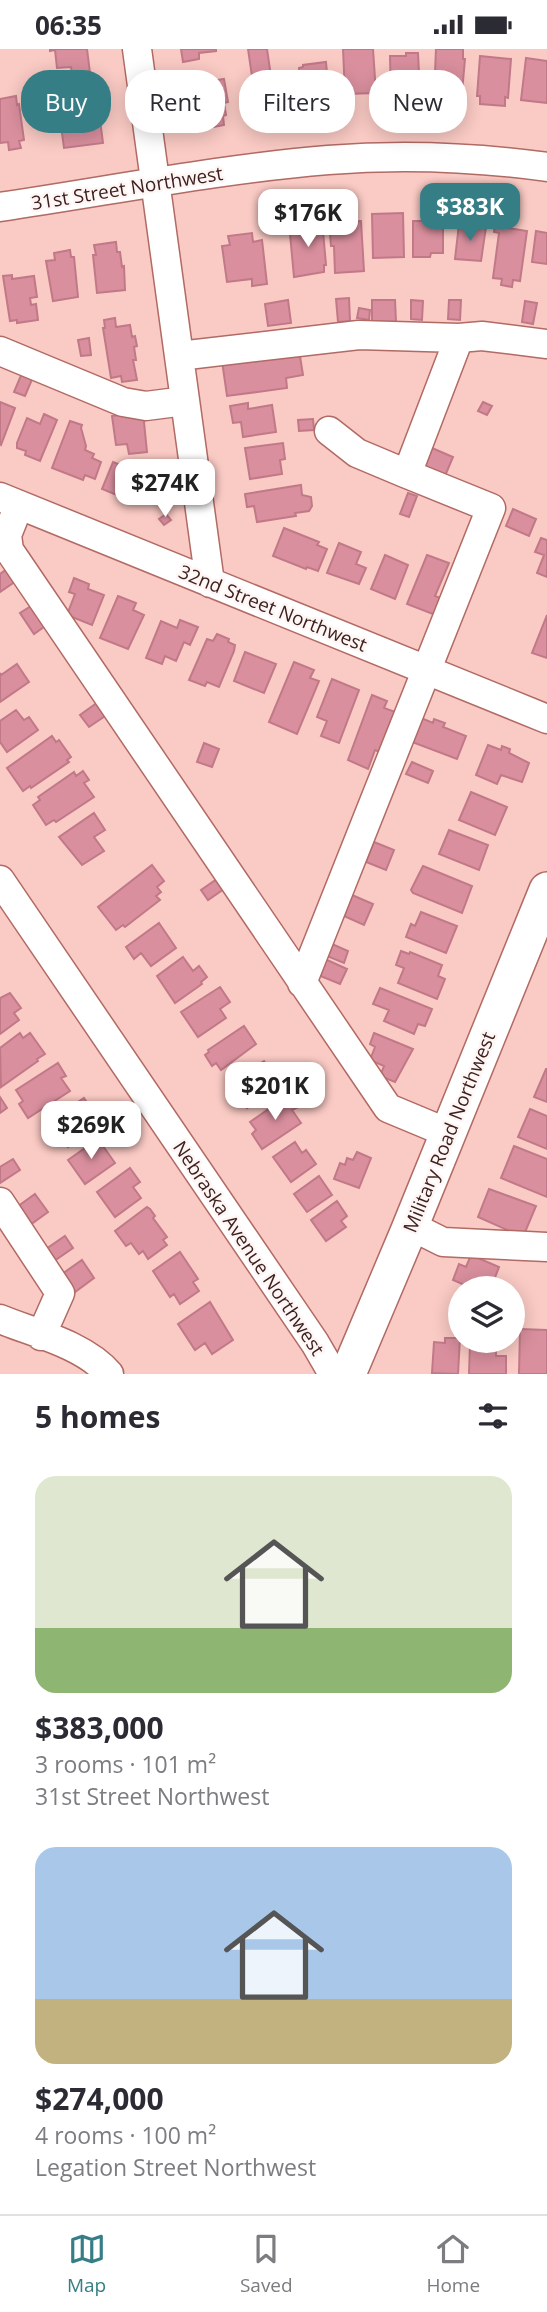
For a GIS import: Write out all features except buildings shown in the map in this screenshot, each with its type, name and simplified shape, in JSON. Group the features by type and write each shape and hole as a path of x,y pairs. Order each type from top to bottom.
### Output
{"main road":[{"name":"Military Road Northwest","path":"348,1374 448,1133 539,935 547,890"}],"street":[{"path":"137,49 210,583"},
{"name":"31st Street Northwest","path":"0,207 280,165 366,158 476,159 547,167"},
{"path":"179,356 359,335 458,338 482,335 547,344"},
{"path":"408,474 458,338"},
{"path":"0,351 122,402 146,406 185,401"},
{"path":"302,983 491,508 356,453 329,431"},
{"path":"10,501 7,535 9,550 388,1108 448,1133"},
{"name":"32nd Street Northwest","path":"10,501 547,719"},
{"name":"Nebraska Avenue Northwest","path":"0,880 315,1343 333,1374"},
{"path":"0,1202 60,1293 41,1336"},
{"path":"411,1226 443,1242 547,1247"},
{"path":"0,1319 84,1353 98,1362 109,1374"}]}
